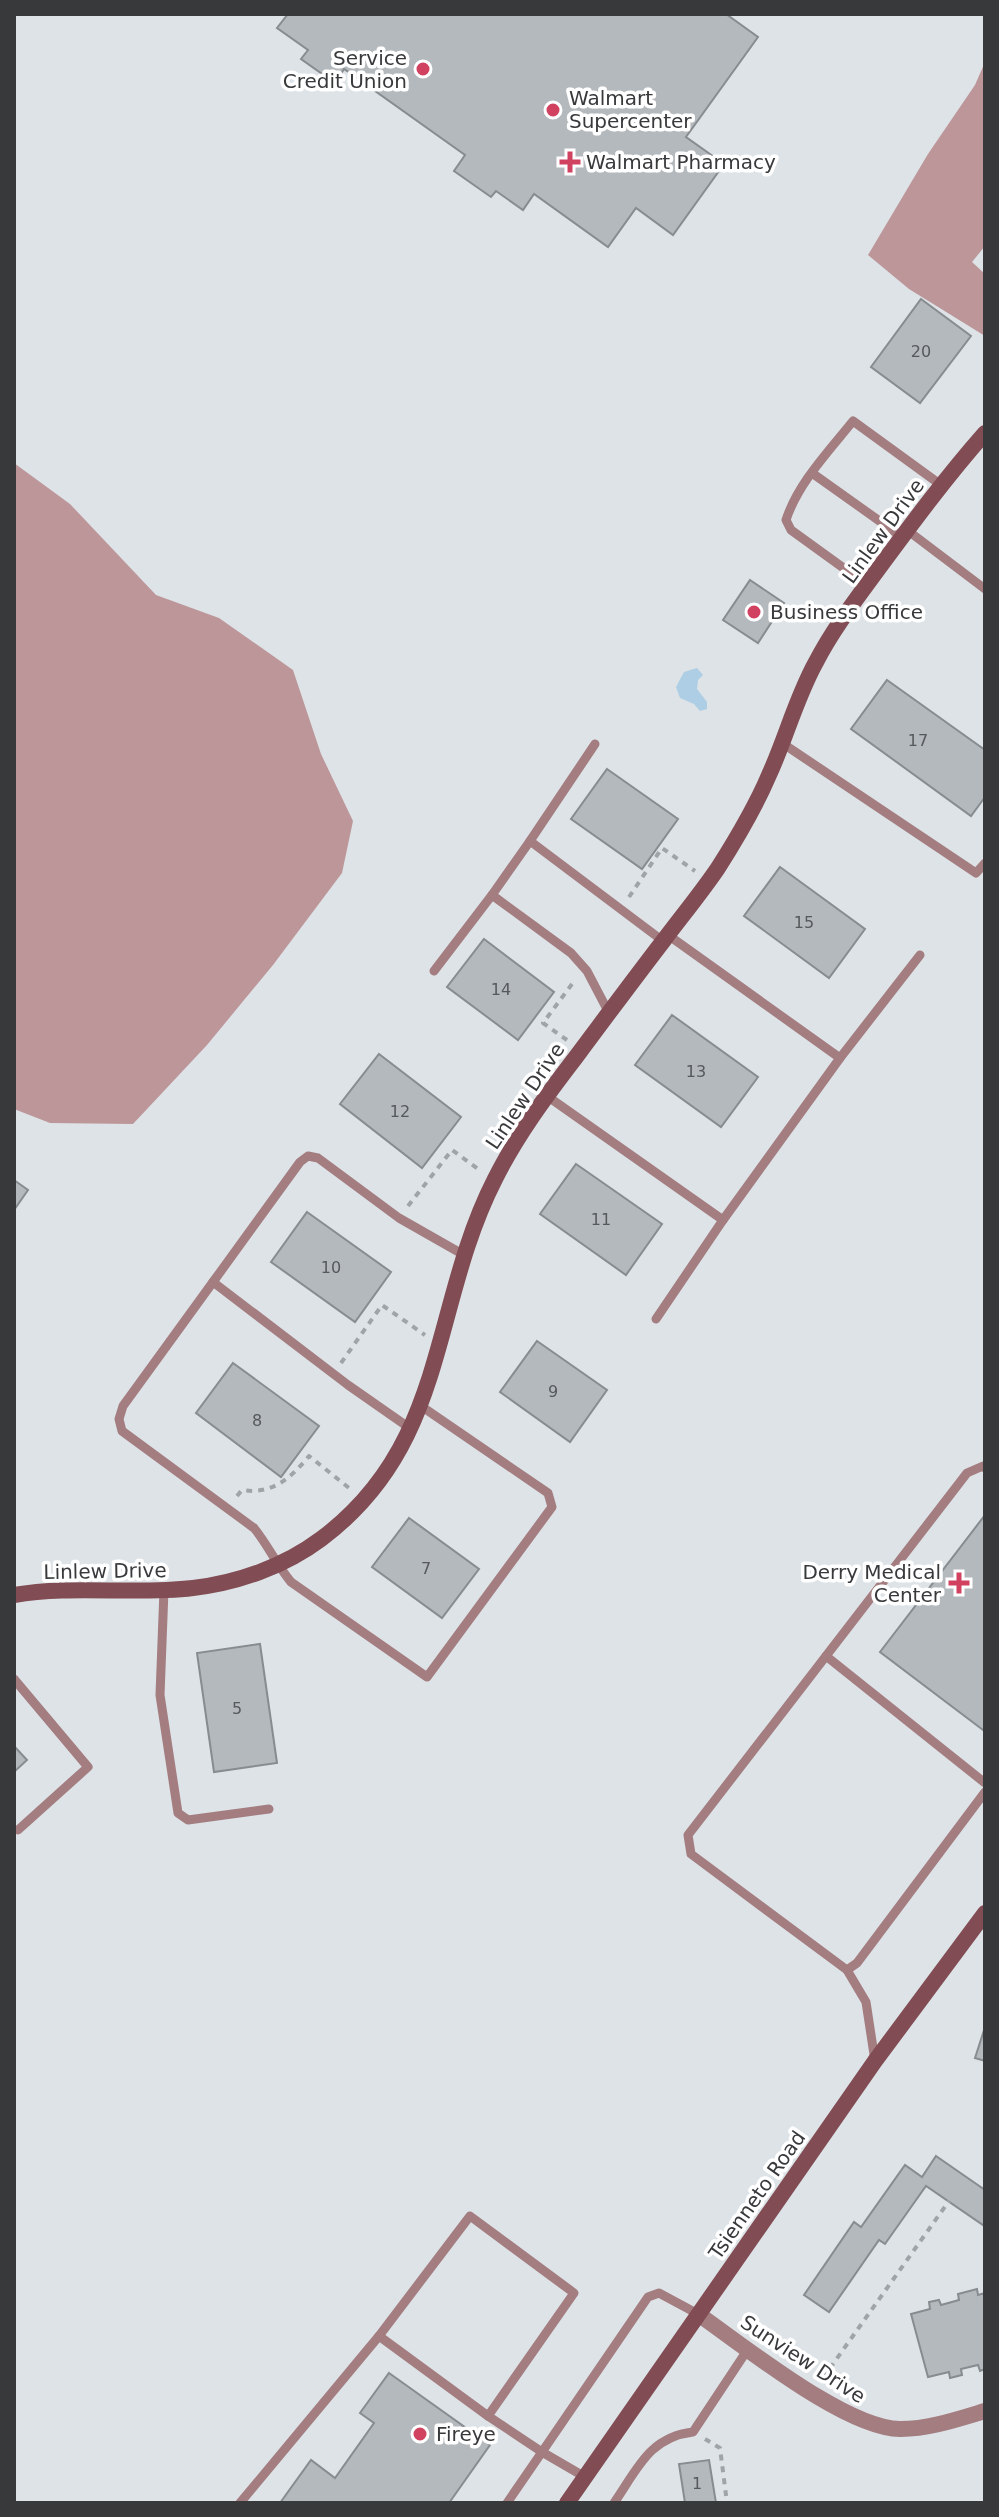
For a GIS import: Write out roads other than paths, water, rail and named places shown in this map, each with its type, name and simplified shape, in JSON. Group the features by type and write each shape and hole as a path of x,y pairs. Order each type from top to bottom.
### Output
{"street":[{"name":"Linlew Drive","path":"14,1595 76,1590 164,1590 222,1583 276,1565 320,1540 365,1500 385,1474 421,1406 464,1255 493,1181 547,1096 715,872 754,807 815,664 904,534 985,433"},
{"name":"Tsienneto Road","path":"567,2503 875,2061 985,1913"},
{"name":"Sunview Drive","path":"698,2314 812,2393 875,2425 898,2430 930,2426 985,2411"}],"lane":[{"path":"867,585 791,530 786,520 812,473 853,421 941,485"},
{"path":"812,473 985,589"},
{"path":"782,743 976,873 985,863"},
{"path":"434,971 492,895 595,744"},
{"path":"530,841 620,909 840,1058"},
{"path":"492,895 571,953 584,968 609,1013"},
{"path":"656,1319 840,1058 920,955"},
{"path":"547,1096 723,1220"},
{"path":"421,1406 548,1493 552,1507 427,1677 291,1582 276,1565 265,1541 254,1528 122,1431 119,1419 123,1406 300,1162 308,1156 318,1158 399,1218 464,1255"},
{"path":"213,1282 411,1429"},
{"path":"875,2061 866,2002 847,1970 691,1854 688,1835 967,1473 983,1466 985,1468"},
{"path":"164,1590 160,1695 178,1813 188,1820 269,1809"},
{"path":"826,1656 985,1783"},
{"path":"14,1679 88,1767 18,1830"},
{"path":"847,1970 857,1963 985,1792"},
{"path":"240,2503 379,2336 470,2216 574,2293 488,2416"},
{"path":"507,2503 648,2297 659,2293 698,2314"},
{"path":"379,2336 488,2416 585,2477"},
{"path":"614,2503 651,2451 662,2441 674,2435 693,2432 748,2349"}],"water":[{"path":"697,668 703,675 698,680 697,689 707,702 707,709 700,711 694,704 680,698 676,687 684,672"}],"place":[{"name":"Service Credit Union","path":"423,69"},
{"name":"Walmart Supercenter","path":"553,110"},
{"name":"Walmart Pharmacy","path":"570,162"},
{"name":"Business Office","path":"754,612"},
{"name":"Derry Medical Center","path":"959,1583"},
{"name":"Fireye","path":"420,2434"}]}
